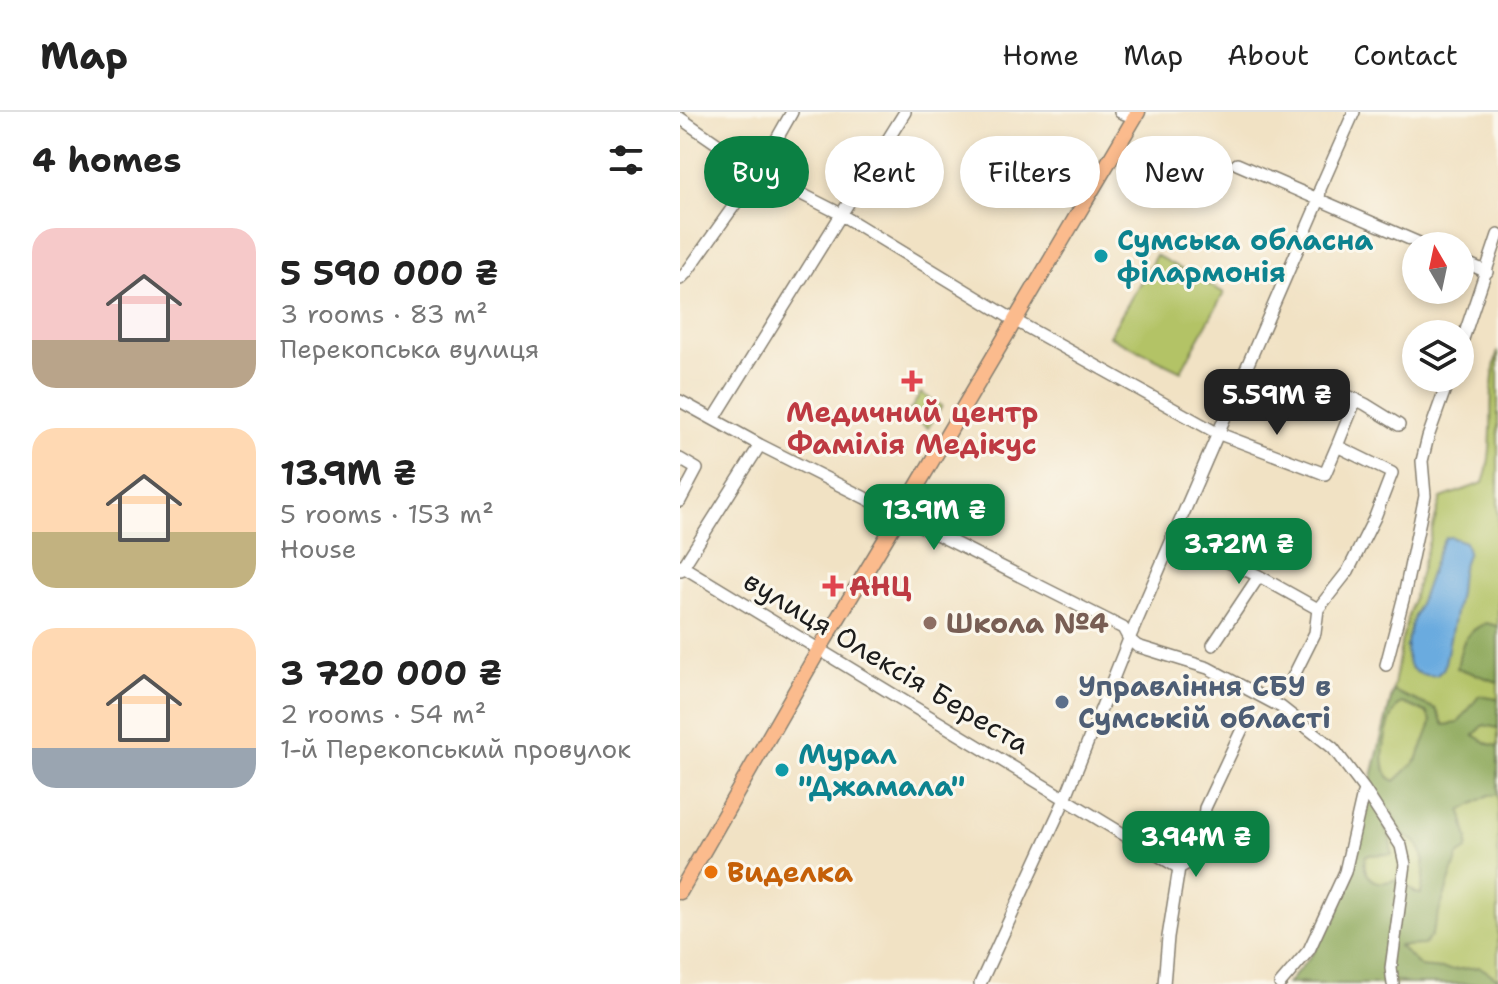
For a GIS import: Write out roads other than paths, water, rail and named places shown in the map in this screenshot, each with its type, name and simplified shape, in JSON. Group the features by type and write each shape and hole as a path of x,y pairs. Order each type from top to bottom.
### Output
{"main road":[{"path":"680,892 820,648 1137,115"}],"street":[{"path":"778,136 792,112"},
{"path":"714,419 905,112"},
{"path":"1120,112 1137,115"},
{"path":"980,984 1065,799 1129,639 1354,112"},
{"path":"680,118 706,136"},
{"path":"1237,164 1402,236"},
{"path":"809,198 1014,320 1217,433 1325,474 1356,399"},
{"path":"680,279 732,208"},
{"path":"1470,320 1498,235"},
{"path":"1474,266 1487,272"},
{"path":"1331,388 1399,425"},
{"path":"1386,665 1425,496 1422,461 1444,392"},
{"path":"680,401 760,445 1123,628 1137,646 1208,668 1281,707 1333,748 1401,846 1405,864 1391,968 1393,984"},
{"path":"681,567 760,445"},
{"path":"1288,687 1315,633 1318,609 1348,571 1392,473 1337,446"},
{"path":"680,459 697,469 680,501"},
{"path":"1172,537 1259,576 1318,609"},
{"name":"вулиця Олексія Береста","path":"681,567 820,648 1179,868"},
{"path":"1213,645 1259,576"},
{"path":"1163,981 1179,868 1188,863 1202,836 1205,808 1244,725"},
{"path":"1280,984 1309,950 1345,872 1364,789"}],"water":[{"path":"1445,538 1465,542 1468,551 1461,571 1444,668 1437,675 1421,674 1411,668 1407,657 1410,630 1438,551"}],"place":[{"name":"Сумська обласна філармонія","path":"1101,256"},
{"name":"Медичний центр Фамілія Медікус","path":"912,381"},
{"name":"АНЦ","path":"833,586"},
{"name":"Школа №4","path":"930,623"},
{"name":"Управління СБУ в Сумській області","path":"1062,702"},
{"name":"Мурал \"Джамала\"","path":"782,770"},
{"name":"Виделка","path":"711,872"}]}
